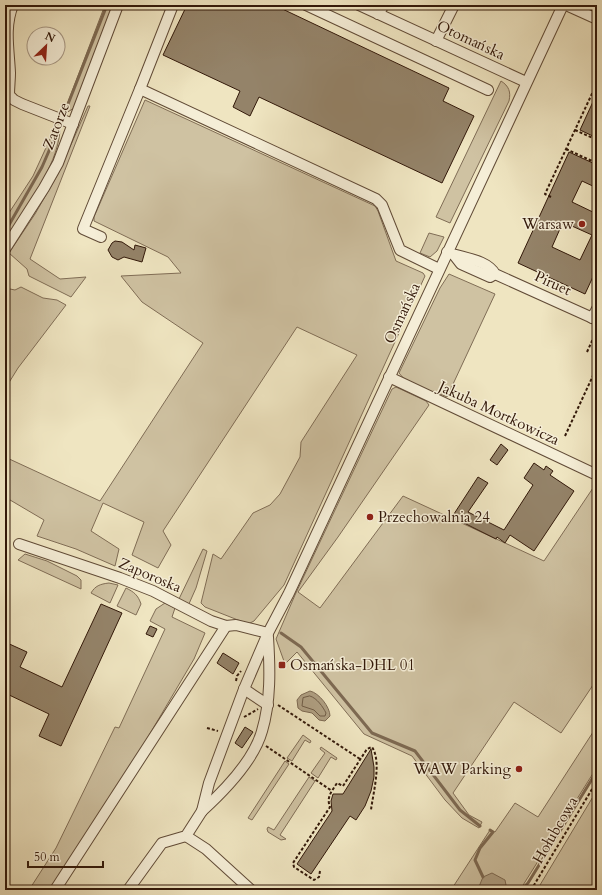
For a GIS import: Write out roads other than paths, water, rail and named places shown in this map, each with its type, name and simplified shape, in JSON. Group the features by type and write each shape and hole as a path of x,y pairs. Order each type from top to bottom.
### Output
{"street":[{"path":"13,5 8,17 7,29 10,75 9,95 14,100 22,104 73,124"},
{"name":"Zatorze","path":"5,249 54,169 73,124 118,5"},
{"path":"101,237 83,229 173,5"},
{"path":"306,5 488,90"},
{"name":"Otomańska","path":"359,5 526,82"},
{"path":"378,14 384,5"},
{"path":"436,41 454,5"},
{"name":"Osmańska","path":"202,811 209,783 244,689 268,633 289,593 439,269 451,254 526,82 563,5"},
{"path":"566,5 597,19"},
{"path":"140,89 376,199 382,205 400,250 439,269"},
{"name":"Piruet","path":"451,254 464,256 492,269 495,274 595,319"},
{"path":"595,319 597,309"},
{"name":"Jakuba Mortkowicza","path":"389,377 597,475"},
{"name":"Zaporoska","path":"19,544 120,578 153,591 211,621 226,626 236,625 268,633"},
{"path":"55,890 226,626"},
{"path":"128,890 162,843 186,836 202,811 221,794 248,759 258,741 268,705 268,633"},
{"path":"244,689 268,705"},
{"path":"186,836 206,849 251,890"}],"water":[{"path":"310,691 320,697 330,712 330,716 325,721 319,720 312,713 302,711 298,708 297,700 301,695"},
{"path":"492,873 505,880 506,885 504,890 478,889 483,877"}],"waterway":[{"path":"68,104 107,5"},
{"path":"5,232 42,167 55,137"},
{"path":"281,633 301,647 372,733 415,751 460,810 480,826"},
{"path":"515,890 524,887 528,883 597,771"},
{"path":"483,877 475,860 480,848 493,832 490,830"},
{"path":"504,889 514,890"}],"place":[{"name":"Warsaw","path":"582,224"},
{"name":"Przechowalnia 24","path":"370,517"},
{"name":"Osmańska-DHL 01","path":"282,665"},
{"name":"WAW Parking","path":"519,769"}]}
